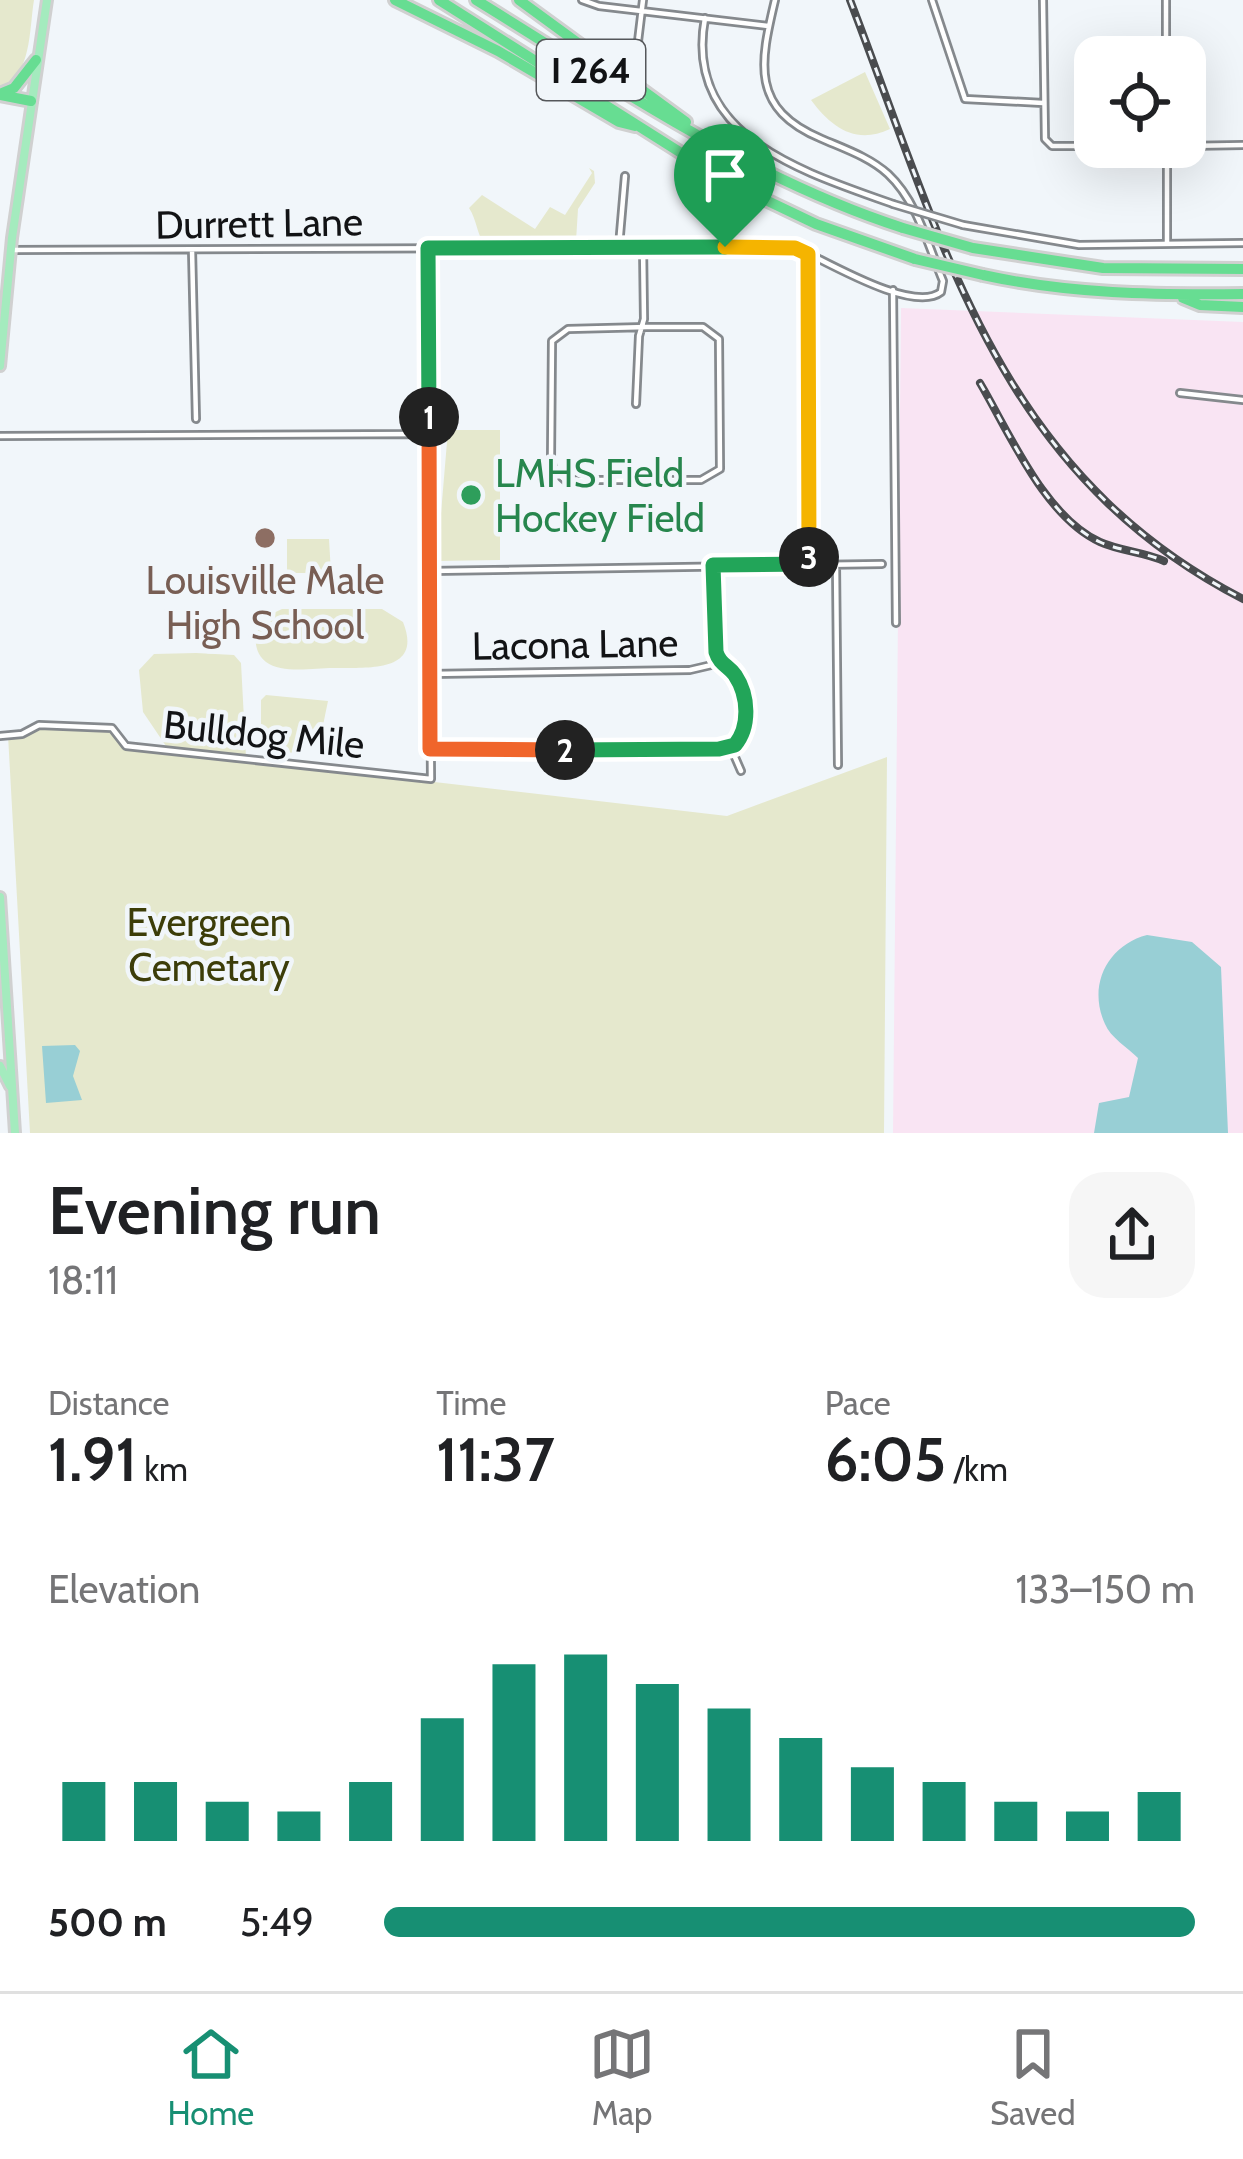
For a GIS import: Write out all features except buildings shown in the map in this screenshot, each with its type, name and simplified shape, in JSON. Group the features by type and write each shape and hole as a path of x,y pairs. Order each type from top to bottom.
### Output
{"highway":[{"path":"395,0 498,51 619,122 638,127"},
{"name":"I 264","path":"439,0 724,180 789,212 915,259 1084,292 1180,297 1243,294"},
{"name":"I 264","path":"476,0 706,140 809,193 903,228 973,248 1103,268 1243,269"},
{"path":"519,0 667,105 706,140"},
{"path":"0,95 14,88 36,60"},
{"path":"0,95 31,101"},
{"path":"1180,297 1200,305 1243,307"}],"main road":[{"path":"0,366 46,0"},
{"path":"0,897 15,1133"},
{"path":"0,1066 13,1094"}],"street":[{"path":"582,0 768,26 776,0"},
{"path":"636,58 644,0"},
{"path":"932,0 965,99 1043,103"},
{"path":"1042,0 1044,135 1048,144 1074,145"},
{"path":"1166,0 1166,36"},
{"path":"705,18 705,71 717,103 736,128 777,155 893,204 963,225 1078,245 1243,243"},
{"name":"Durrett Lane","path":"11,250 795,248 893,290 929,299 941,292 943,281 901,188 863,157 794,125 776,106 762,66 768,26"},
{"path":"1206,146 1243,145"},
{"path":"1167,168 1168,245"},
{"path":"619,246 626,176"},
{"path":"636,404 643,246"},
{"path":"428,248 430,749 731,748"},
{"path":"192,250 196,419"},
{"path":"808,254 809,564"},
{"path":"893,290 896,623"},
{"path":"641,327 703,327 719,339 720,469 701,480 565,480 556,473 551,458 552,341 568,328 641,327"},
{"path":"1180,393 1243,400"},
{"path":"0,436 429,434"},
{"path":"836,564 838,765"},
{"path":"431,571 882,564"},
{"path":"713,565 712,632 720,663 734,673 746,713 745,730 731,748"},
{"name":"Lacona Lane","path":"430,674 690,670 720,663"},
{"name":"Bulldog Mile","path":"0,736 22,734 39,725 112,728 126,746 431,779 430,749"},
{"path":"731,748 741,771"}],"shaded area":[{"path":"901,308 1243,322 1243,1133 893,1133"}],"green space":[{"path":"0,0 34,0 24,63 0,89"},
{"path":"865,72 890,129 866,135 836,126 811,100"},
{"path":"589,168 594,171 595,183 578,209 576,241 484,243 469,208 482,195 535,229 550,207 565,215 592,173"},
{"name":"LMHS Field Hockey Field","path":"448,430 500,430 500,560 437,561"},
{"path":"287,539 329,539 331,573 287,573"},
{"path":"282,609 382,609 403,622 405,651 399,659 375,667 298,670 273,666 259,654 255,636 265,617"},
{"name":"Evergreen Cemetary","path":"154,654 234,655 241,663 246,757 184,753 727,816 887,757 884,1133 30,1133 8,735 39,725 112,728 126,746 168,749 143,712 139,670"},
{"path":"266,695 328,701 322,730 300,753 261,751 261,700"}],"water":[{"path":"1147,935 1192,942 1221,967 1228,1133 1094,1133 1099,1103 1129,1097 1138,1058 1105,1024 1098,995 1100,981 1121,948"},
{"path":"75,1045 80,1051 73,1076 82,1100 46,1103 42,1046"}],"railway":[{"path":"850,0 950,262 988,342 1034,417 1090,485 1159,546 1243,599"},
{"path":"980,383 1031,472 1062,514 1100,542 1164,561"}],"place":[{"name":"LMHS Field Hockey Field","path":"471,495"},
{"name":"Louisville Male High School","path":"265,538"}],"route":[{"path":"725,247 795,248 808,254 809,564 713,565 713,640 720,663 734,673 744,704 742,737 731,748 676,751 430,749 428,248 725,247"}]}
